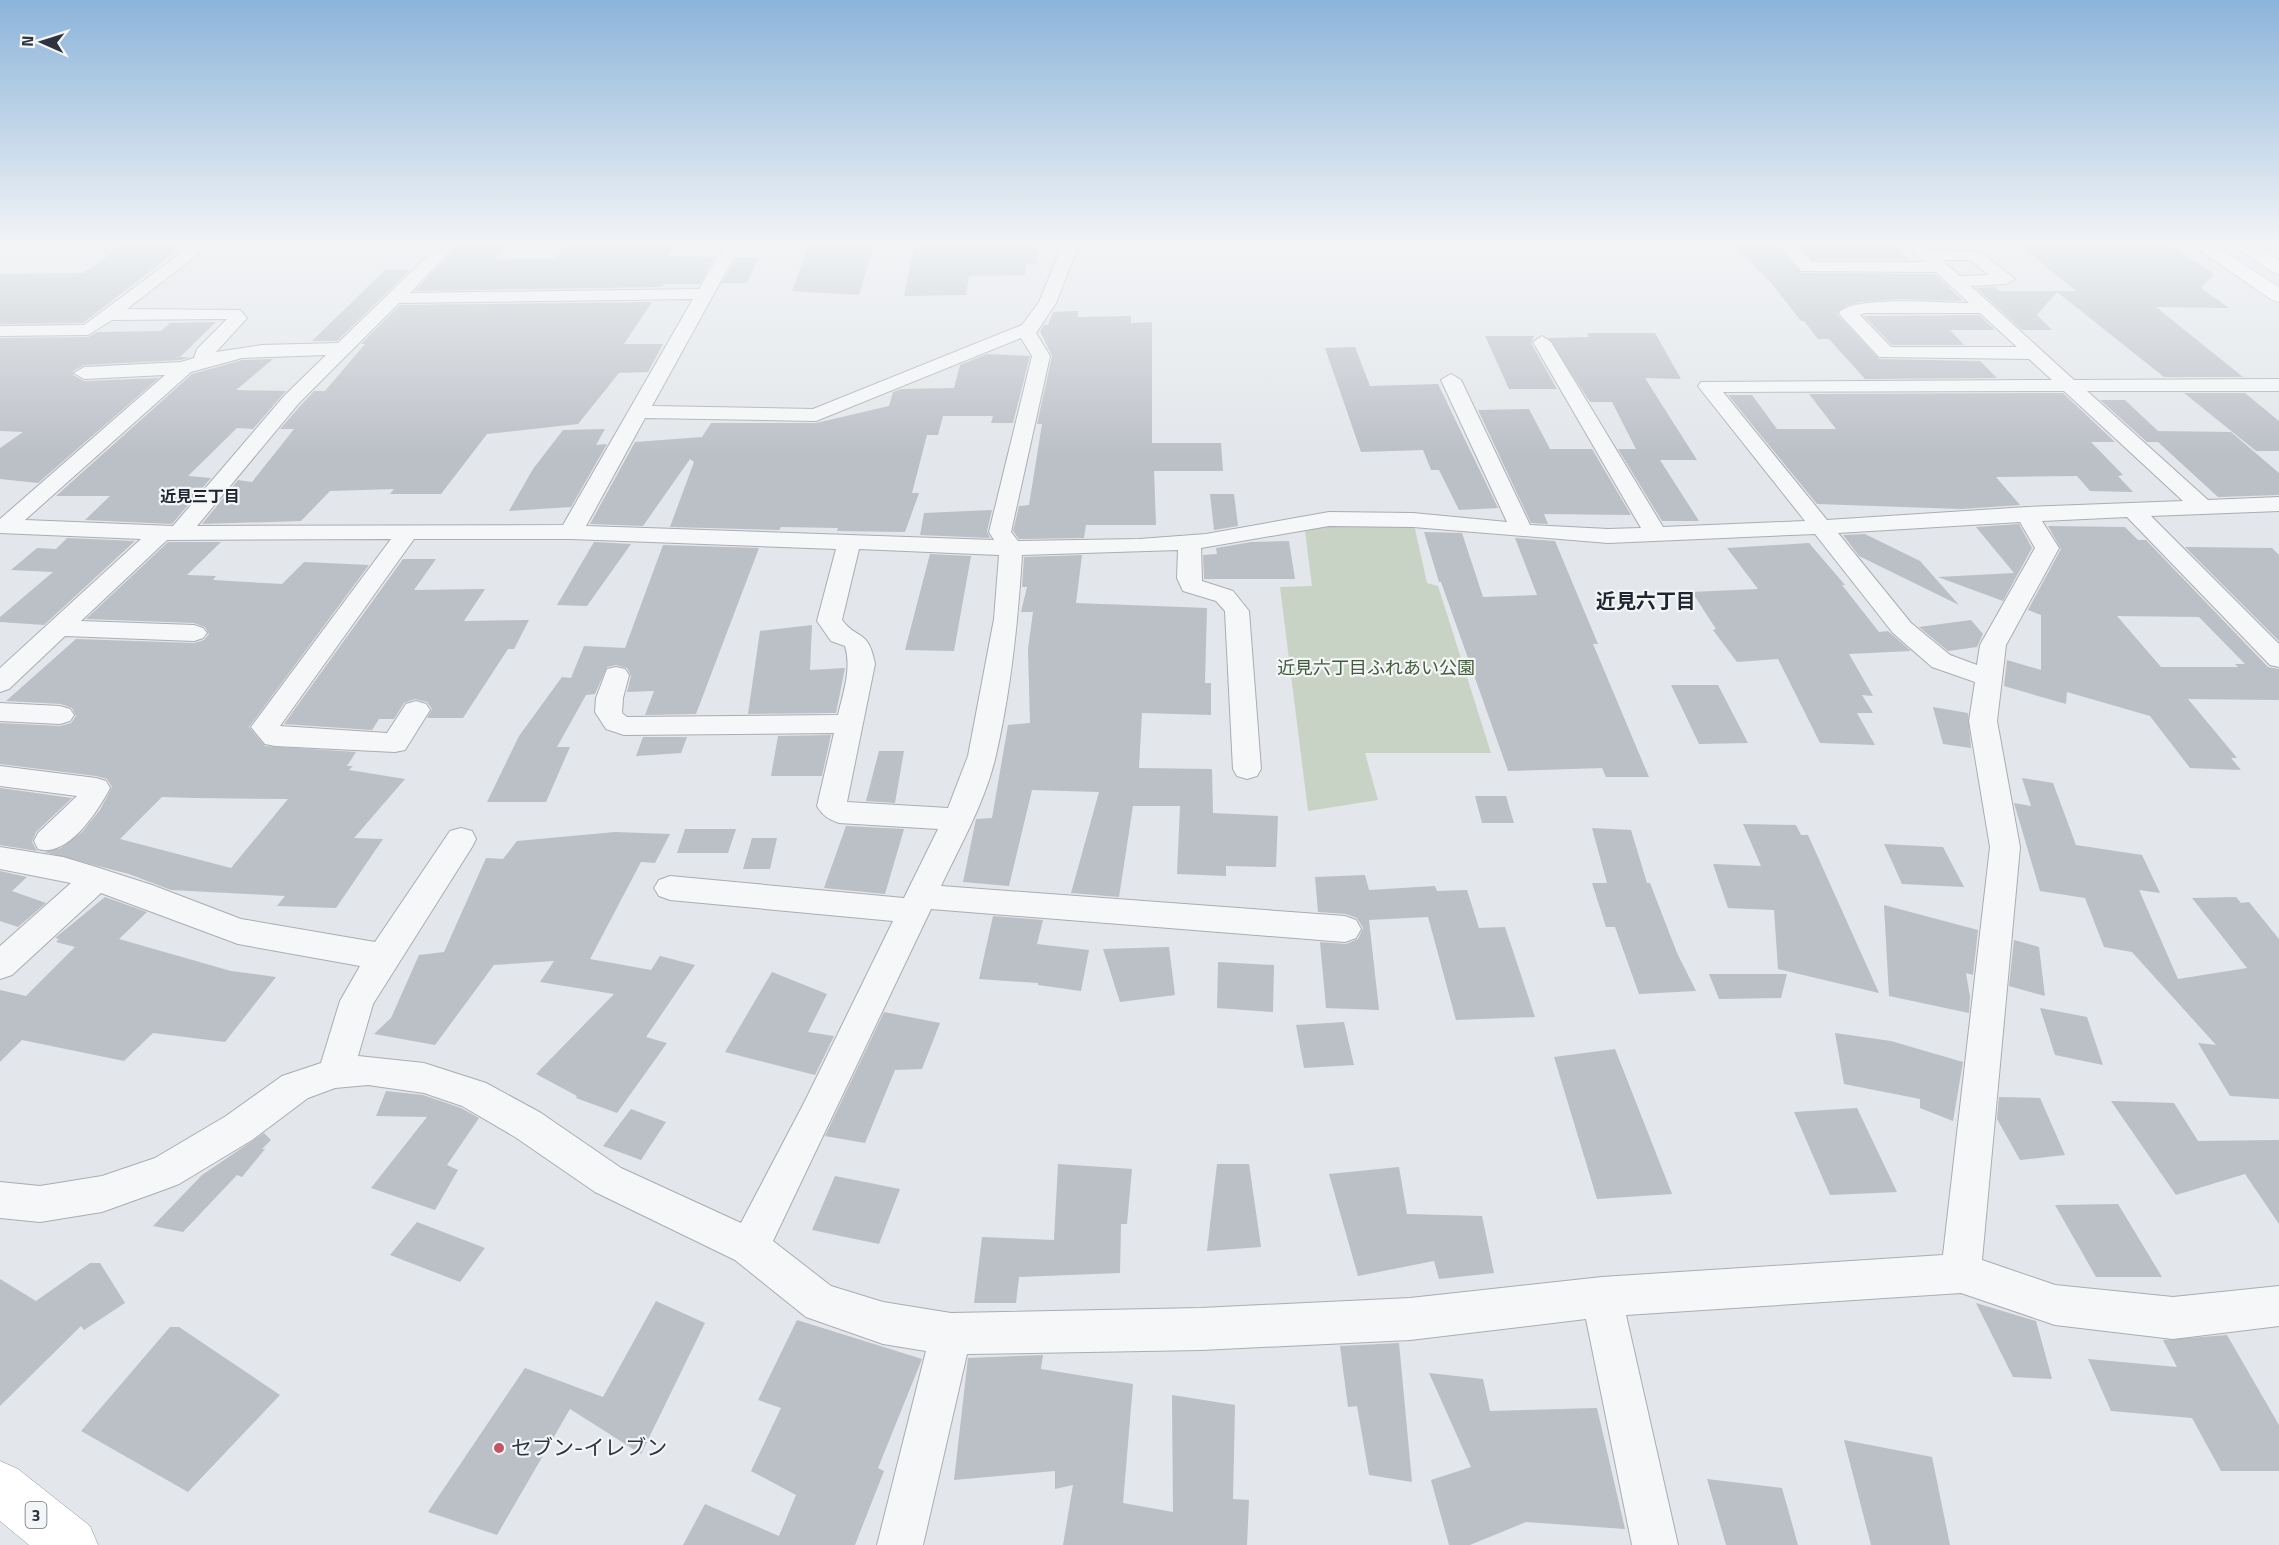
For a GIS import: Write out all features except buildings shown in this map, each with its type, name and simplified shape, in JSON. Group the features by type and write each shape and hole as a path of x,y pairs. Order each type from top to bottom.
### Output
{"highway":[{"name":"3","path":"0,1487 71,1545"}],"street":[{"path":"0,331 88,330 112,313"},
{"path":"0,683 171,532 292,399 379,313"},
{"path":"571,532 694,313"},
{"path":"749,1247 818,1112 957,819 982,756 1006,619 1011,548 1000,532 1041,356 1027,333 1040,313"},
{"path":"1848,313 1903,371"},
{"path":"1990,313 2200,506"},
{"path":"3,526 193,364 238,318 234,314 109,315"},
{"path":"639,412 816,415 1030,328"},
{"path":"1542,342 1656,534"},
{"path":"84,373 193,364 267,350 343,349"},
{"path":"1886,353 2033,353"},
{"path":"1451,380 1522,531"},
{"path":"1989,678 1941,661 1902,628 1708,386 2279,385"},
{"path":"3,526 171,532 571,532 849,544 1011,548 1138,546 1190,542 1329,519 1413,520 1522,531 1608,536 1820,527 2131,508 2279,504"},
{"path":"2131,508 2279,659"},
{"path":"1961,1273 2005,847 1983,721 1993,645 2047,548 2027,514"},
{"path":"408,532 266,727 275,737 395,743 416,710"},
{"path":"1190,542 1192,586 1224,595 1233,600 1237,611 1247,769"},
{"path":"849,544 829,621 840,635 851,637 858,643 862,664 847,724 832,806 839,812 957,819"},
{"path":"60,628 194,633"},
{"path":"616,675 608,706 608,717 613,723 624,726 847,724"},
{"path":"0,712 60,715"},
{"path":"0,776 96,788 86,806 49,841"},
{"path":"335,1073 357,1001 382,957 461,839"},
{"path":"0,858 63,869 96,879 141,893 238,931 382,957"},
{"path":"0,966 96,879"},
{"path":"670,888 1345,929"},
{"path":"0,1200 40,1204 102,1194 166,1172 239,1128 295,1087 335,1073 368,1070 424,1078 473,1094 528,1125 608,1180 749,1247 820,1303 883,1323 951,1334 1201,1329 1410,1319 1602,1297 1961,1273 2055,1305 2174,1318 2279,1306"},
{"path":"1602,1297 1655,1545"},
{"path":"900,1545 951,1334"}],"green space":[{"name":"近見六丁目ふれあい公園","path":"1413,520 1427,583 1438,586 1491,753 1365,753 1378,800 1308,811 1280,587 1312,586 1304,523"}],"place":[{"name":"セブン-イレブン","path":"499,1448"}],"district":[{"name":"近見三丁目","path":"200,496"},
{"name":"近見六丁目","path":"1646,601"}]}
